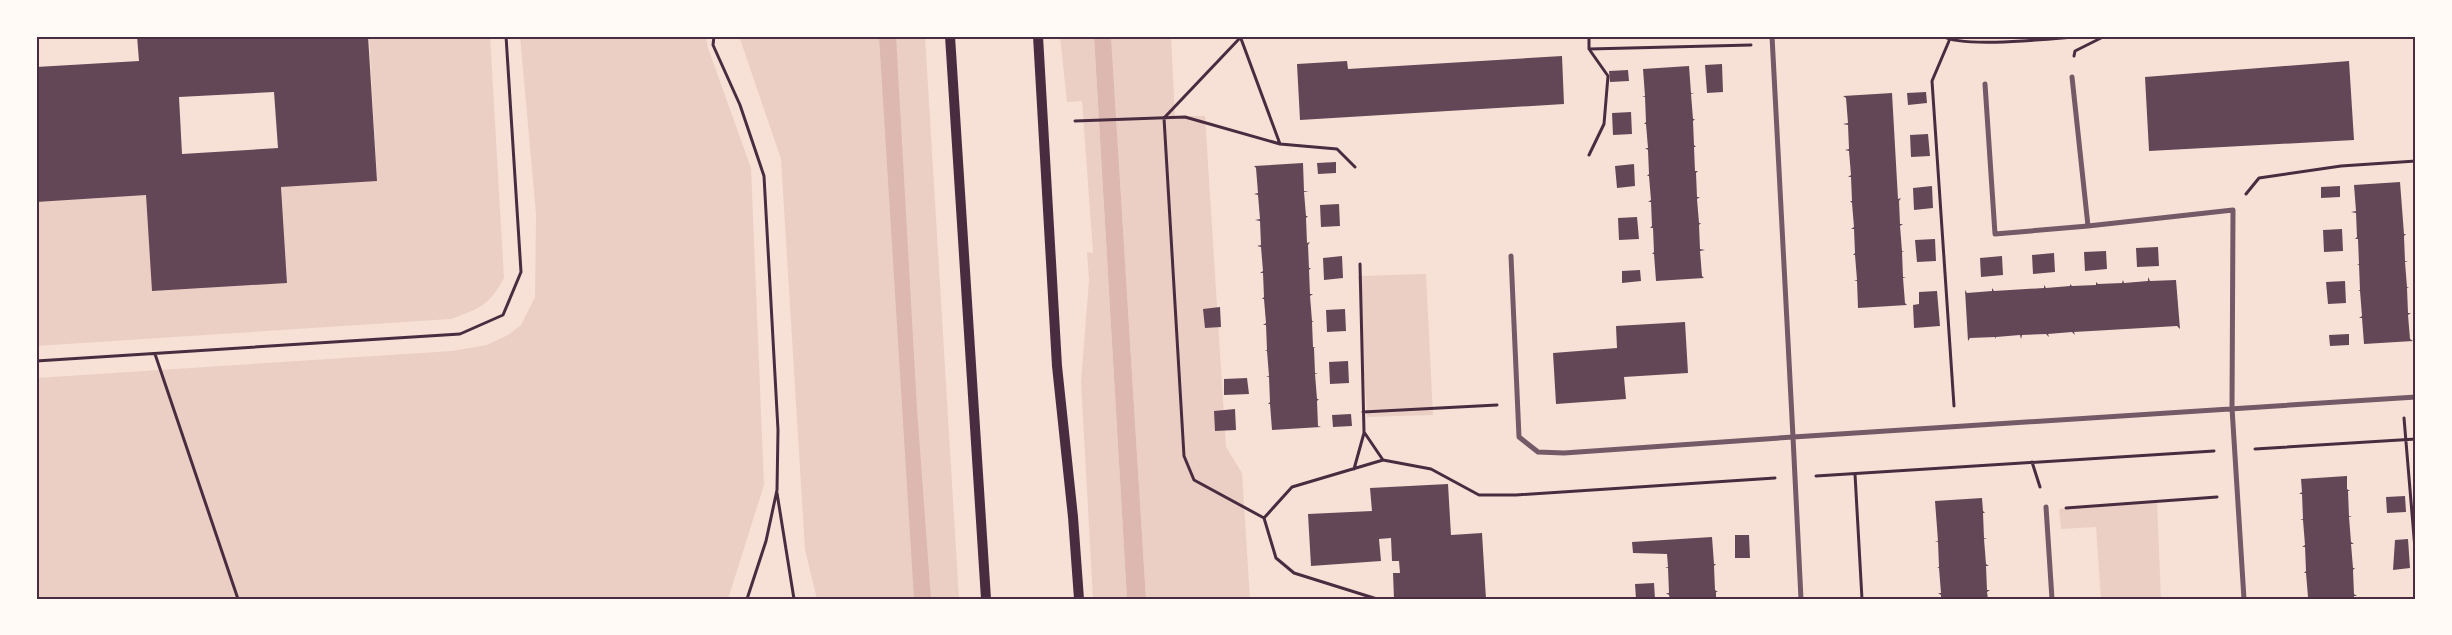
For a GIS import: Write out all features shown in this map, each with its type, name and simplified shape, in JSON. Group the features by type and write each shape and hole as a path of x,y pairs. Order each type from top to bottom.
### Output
{"main road":[{"path":"950,36 986,599"},
{"path":"1038,36 1058,366 1079,599"}],"street":[{"path":"1772,36 1801,599"},
{"path":"2072,77 2088,226"},
{"path":"1984,84 1995,234 2234,210 2232,408 2244,599"},
{"path":"1510,256 1519,437 1538,452 1564,453 2416,397"},
{"path":"2046,507 2052,599"}],"path":[{"path":"36,361 460,334 503,315 521,272 506,36"},
{"path":"714,36 713,45 740,105 764,176 778,430 777,490 794,599"},
{"path":"1589,36 1589,49 1608,76 1604,124 1589,155"},
{"path":"1942,36 1949,40 1985,41 2085,36"},
{"path":"2072,77 2075,51 2105,36"},
{"path":"1280,144 1240,38 1164,118 1184,456 1194,480 1264,518 1276,558 1294,573 1378,599"},
{"path":"1949,40 1932,81 1956,427"},
{"path":"1589,49 1773,44"},
{"path":"1075,121 1185,117 1280,144 1337,149 1354,167"},
{"path":"2234,210 2259,178 2341,166 2416,161"},
{"path":"1354,469 1364,432 1362,412 1360,264"},
{"path":"155,354 238,599"},
{"path":"2403,398 2416,561"},
{"path":"1362,412 1516,404"},
{"path":"1364,432 1383,460"},
{"path":"1264,518 1292,487 1383,460 1430,469 1479,495 2416,439"},
{"path":"2032,462 2046,507 2068,508 2238,495"},
{"path":"1855,474 1862,599"},
{"path":"747,599 766,541 777,490"}],"shaded area":[{"path":"369,36 490,36 504,278 488,301 476,309 451,319 36,346 36,201 148,194 287,280 281,185 377,178"},
{"path":"520,36 706,36 708,48 751,168 764,485 728,599 36,599 36,378 452,351 487,345 508,335 521,325 535,297 536,214"},
{"path":"739,36 925,36 959,599 817,599 805,550 781,159"},
{"path":"879,36 896,36 917,409 931,599 914,599"},
{"path":"1060,36 1094,36 1127,599 1093,599 1081,382 1089,280 1087,252 1093,253 1082,101 1067,102"},
{"path":"1094,36 1111,36 1146,599 1127,599"},
{"path":"1111,36 1171,36 1175,116 1205,116 1226,447 1242,473 1250,599 1146,599"},
{"path":"1426,274 1433,415 1367,417 1358,276"},
{"path":"2157,501 2161,599 2101,599 2096,527 2061,529 2059,509"}],"building":[{"path":"137,36 368,36 377,181 281,187 287,283 152,291 146,195 36,202 36,67 139,61","holes":["274,92 278,148 182,154 179,97"]},
{"path":"1562,56 1564,104 1300,120 1297,64 1347,61 1348,69"},
{"path":"2349,61 2354,140 2149,151 2145,77"},
{"path":"1722,64 1723,92 1707,93 1705,65"},
{"path":"1689,66 1691,93 1694,93 1691,94 1693,119 1695,119 1693,121 1694,145 1696,147 1694,147 1695,171 1698,171 1696,173 1697,197 1700,197 1697,199 1699,223 1701,223 1699,225 1700,249 1705,250 1700,251 1702,276 1704,278 1656,281 1654,254 1652,254 1654,252 1653,228 1650,228 1652,226 1651,202 1648,202 1651,200 1649,176 1647,176 1649,174 1648,150 1645,148 1648,148 1646,124 1644,124 1646,122 1645,97 1642,97 1645,96 1643,69"},
{"path":"1628,70 1629,81 1610,82 1609,71"},
{"path":"1926,92 1927,103 1908,105 1907,93"},
{"path":"1892,93 1898,199 1901,198 1899,201 1900,224 1903,224 1900,226 1902,251 1904,251 1902,252 1903,277 1906,277 1903,278 1905,303 1907,305 1858,308 1857,281 1854,281 1857,280 1855,255 1853,255 1855,253 1854,229 1851,229 1854,227 1852,203 1850,201 1852,201 1851,177 1848,177 1851,175 1849,151 1845,150 1849,149 1848,125 1843,124 1848,123 1846,98 1843,96"},
{"path":"1631,112 1632,134 1613,135 1612,113"},
{"path":"1928,134 1930,156 1911,157 1910,135"},
{"path":"1336,162 1336,173 1318,174 1317,163"},
{"path":"1303,163 1304,191 1309,191 1304,192 1306,216 1308,216 1306,218 1307,243 1310,242 1308,245 1309,268 1311,268 1309,270 1310,294 1313,294 1310,296 1312,321 1314,321 1312,322 1313,347 1316,348 1314,348 1315,373 1318,373 1315,374 1317,399 1319,399 1317,401 1318,426 1321,427 1272,430 1270,404 1268,404 1270,402 1269,377 1266,377 1269,376 1267,351 1265,351 1267,350 1266,325 1263,325 1266,323 1264,299 1262,299 1264,297 1263,273 1260,273 1263,271 1261,247 1257,246 1261,245 1260,221 1255,220 1260,219 1258,195 1254,194 1258,193 1256,168 1254,166"},
{"path":"1634,164 1635,186 1617,188 1615,166"},
{"path":"2400,182 2404,234 2406,234 2404,236 2405,261 2408,262 2405,262 2407,287 2409,287 2407,288 2408,313 2411,313 2408,315 2410,339 2413,341 2364,344 2362,318 2359,318 2362,316 2360,291 2358,291 2360,290 2359,265 2357,265 2359,264 2358,239 2355,239 2357,237 2356,213 2351,212 2356,211 2354,185"},
{"path":"1932,186 1933,208 1914,210 1913,188"},
{"path":"2340,186 2340,197 2321,198 2321,187"},
{"path":"1339,204 1340,226 1321,227 1320,205"},
{"path":"1637,217 1639,239 1619,240 1618,218"},
{"path":"2342,229 2343,251 2324,252 2323,230"},
{"path":"1935,239 1936,261 1917,262 1915,240"},
{"path":"2158,247 2159,266 2137,267 2136,248"},
{"path":"2106,251 2107,269 2085,271 2084,252"},
{"path":"2054,253 2055,272 2033,274 2032,255"},
{"path":"1342,256 1343,278 1324,280 1323,258"},
{"path":"2002,256 2003,275 1981,277 1980,258"},
{"path":"1640,270 1641,281 1622,283 1622,271"},
{"path":"2148,277 2150,281 2176,280 2180,329 2177,326 2074,332 2075,335 2072,332 2048,334 2049,337 2046,334 2022,335 2021,339 2020,335 1996,337 1996,339 1995,337 1970,338 1968,341 1965,290 1967,293 1992,291 1992,288 1994,291 2044,288 2044,285 2046,288 2070,286 2070,284 2072,286 2096,285 2096,282 2098,284 2122,283 2123,280 2124,283 2148,281"},
{"path":"2345,281 2346,303 2328,304 2326,282"},
{"path":"1937,291 1940,326 1914,328 1913,305 1919,304 1919,292"},
{"path":"1220,307 1221,327 1205,328 1203,309"},
{"path":"1345,309 1346,331 1327,332 1326,310"},
{"path":"1685,322 1688,373 1624,377 1626,399 1556,404 1553,353 1617,348 1616,326"},
{"path":"2349,334 2349,345 2330,346 2329,335"},
{"path":"1348,361 1349,383 1330,384 1329,362"},
{"path":"1247,378 1249,394 1224,395 1224,379"},
{"path":"1235,409 1236,430 1215,431 1214,411"},
{"path":"1351,414 1352,426 1333,427 1332,415"},
{"path":"2347,476 2347,489 2350,491 2348,491 2349,516 2352,516 2349,517 2351,542 2354,544 2351,544 2353,568 2355,568 2353,570 2354,594 2357,596 2354,596 2354,599 2306,599 2308,597 2306,573 2304,573 2306,571 2305,547 2302,547 2305,545 2303,520 2300,520 2303,519 2302,494 2299,494 2302,492 2301,479"},
{"path":"1448,484 1451,535 1482,533 1486,599 1394,599 1393,573 1400,573 1399,561 1392,561 1391,538 1379,539 1381,561 1311,566 1308,514 1372,511 1370,488"},
{"path":"2405,496 2406,512 2387,513 2386,497"},
{"path":"1982,498 1983,511 1985,513 1983,513 1984,538 1987,538 1984,539 1986,564 1989,566 1986,566 1987,590 1990,590 1987,592 1988,599 1941,599 1941,595 1938,593 1941,593 1939,568 1937,568 1939,567 1938,542 1935,542 1938,541 1935,501"},
{"path":"1735,535 1749,535 1750,558 1735,558"},
{"path":"1712,537 1714,564 1716,564 1714,566 1715,590 1718,592 1716,592 1716,599 1670,599 1666,593 1669,593 1668,568 1665,568 1668,567 1667,554 1633,553 1632,542"},
{"path":"2408,539 2410,568 2393,570 2395,540"},
{"path":"1654,583 1655,599 1636,599 1635,584"}]}
